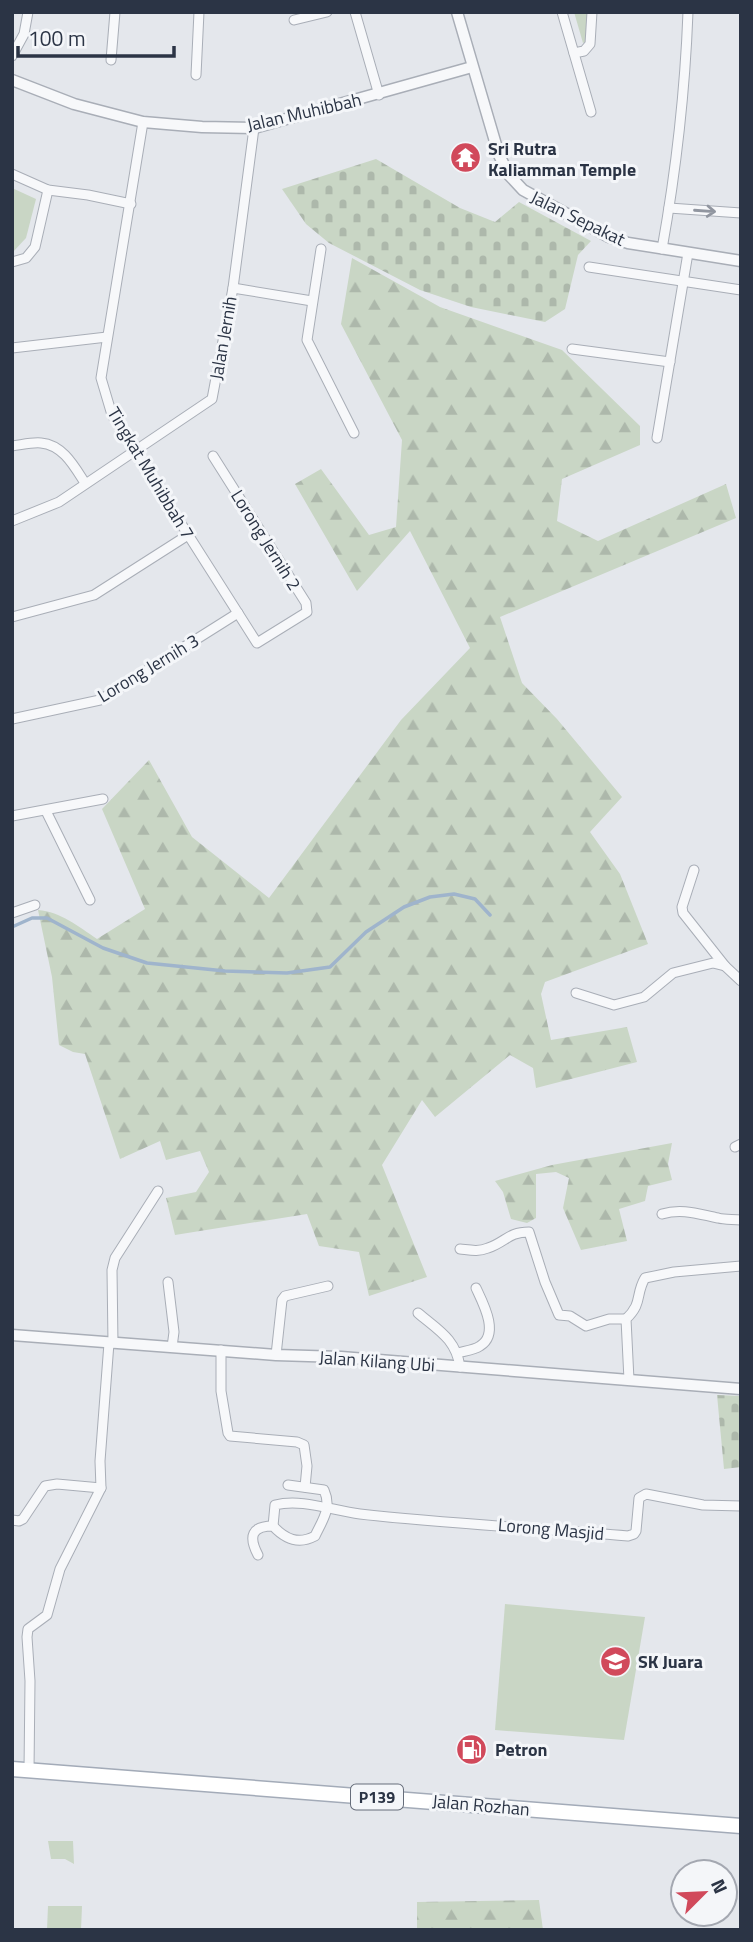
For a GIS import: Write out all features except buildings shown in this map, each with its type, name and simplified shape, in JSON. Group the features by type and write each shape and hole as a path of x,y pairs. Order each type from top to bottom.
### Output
{"main road":[{"name":"Jalan Rozhan","path":"12,1769 741,1826"}],"street":[{"path":"12,56 24,34 28,12"},
{"path":"111,60 115,12"},
{"path":"196,75 199,12"},
{"path":"294,20 327,12"},
{"path":"355,12 379,94"},
{"name":"Jalan Sepakat","path":"457,12 499,155 509,175 523,190 609,237 628,243 741,261"},
{"path":"562,12 591,112"},
{"path":"574,53 584,51 590,44 592,12"},
{"path":"662,249 679,134 688,12"},
{"name":"Jalan Muhibbah","path":"12,80 74,104 143,122 254,128 472,67"},
{"name":"Tingkat Muhibbah 7","path":"143,122 101,378 112,415 257,643"},
{"name":"Jalan Jernih","path":"12,521 59,502 212,400 233,288 254,128"},
{"path":"12,174 48,190 131,204"},
{"path":"12,262 26,258 35,247 48,190"},
{"path":"669,208 741,214"},
{"path":"321,249 307,340 354,433"},
{"path":"657,438 688,253"},
{"name":"Jalan Sepakat","path":"589,267 741,290"},
{"path":"233,288 312,301"},
{"path":"12,348 107,337"},
{"path":"572,349 670,362"},
{"path":"12,446 40,442 54,447 66,455 85,484"},
{"name":"Lorong Jernih 2","path":"213,456 306,603 307,612 257,643"},
{"path":"12,617 94,595 188,535"},
{"name":"Lorong Jernih 3","path":"12,719 100,699 238,613"},
{"path":"12,816 103,799"},
{"path":"46,811 90,900"},
{"path":"694,870 682,907 683,913 741,981"},
{"path":"12,913 35,905"},
{"path":"576,993 614,1004 644,997 673,973 713,963 725,965"},
{"path":"29,1770 28,1629 47,1615 60,1569 101,1488 100,1461 111,1343 112,1270 115,1258 158,1191"},
{"path":"662,1214 674,1210 688,1211 722,1219 741,1220"},
{"path":"460,1249 475,1251 490,1248 517,1232 529,1232 559,1315 570,1316 586,1326 609,1319 626,1319 635,1311 645,1278 674,1272 741,1266"},
{"path":"168,1282 174,1332 172,1347"},
{"path":"276,1355 282,1300 285,1296 328,1286"},
{"path":"458,1353 481,1346 487,1339 490,1326 476,1288"},
{"path":"418,1312 453,1343 460,1367"},
{"path":"626,1319 629,1380"},
{"name":"Jalan Kilang Ubi","path":"12,1335 276,1355 341,1357 741,1389"},
{"path":"220,1350 221,1391 228,1433 230,1436 297,1442 304,1445 307,1466 305,1487"},
{"path":"12,1520 19,1521 23,1518 45,1486 57,1484 101,1488"},
{"path":"288,1485 324,1490 328,1501 327,1509 316,1536 311,1539 282,1536 273,1526 275,1505 309,1505 327,1509"},
{"name":"Lorong Masjid","path":"327,1509 358,1514 628,1536 636,1531 639,1499 646,1494 703,1505 741,1506"},
{"path":"258,1555 253,1546 255,1530 262,1526 273,1526"}],"green space":[{"path":"574,12 589,12 587,41 583,43"},
{"path":"376,159 460,208 495,222 519,202 591,241 578,255 565,309 545,322 471,307 420,290 329,243 306,224 282,189"},
{"path":"12,188 36,199 26,238 12,253"},
{"path":"352,258 440,307 562,350 640,426 640,445 562,479 557,521 598,541 726,484 736,518 500,617 522,683 557,719 622,797 590,832 620,874 648,944 545,982 541,994 551,1040 627,1027 637,1062 536,1088 533,1068 510,1055 435,1117 422,1100 382,1165 427,1277 369,1296 359,1252 319,1246 307,1214 175,1235 166,1198 196,1192 209,1172 200,1151 166,1160 160,1141 120,1159 85,1054 59,1045 52,977 38,910 62,917 97,939 145,909 102,809 149,760 192,837 269,898 401,720 470,648 410,531 357,591 295,484 321,469 369,535 396,527 402,440 341,324"},
{"path":"672,1143 668,1164 672,1180 648,1186 645,1201 619,1209 627,1241 581,1250 563,1208 569,1178 556,1172 536,1174 536,1218 527,1223 511,1219 503,1192 495,1181 552,1165"},
{"path":"717,1395 741,1396 741,1467 724,1469"},
{"path":"505,1604 645,1617 624,1740 495,1730"},
{"path":"48,1841 73,1841 74,1864 65,1859 51,1859"},
{"path":"539,1900 543,1930 417,1930 417,1902"},
{"path":"48,1906 82,1906 81,1930 47,1930"}],"waterway":[{"path":"12,927 32,918 47,918 103,948 147,963 225,971 287,973 330,967 366,932 404,907 430,897 454,894 475,899 490,915"}],"place":[{"name":"Sri Rutra Kaliamman Temple","path":"465,158"},
{"name":"SK Juara","path":"615,1661"},
{"name":"Petron","path":"472,1749"}]}
